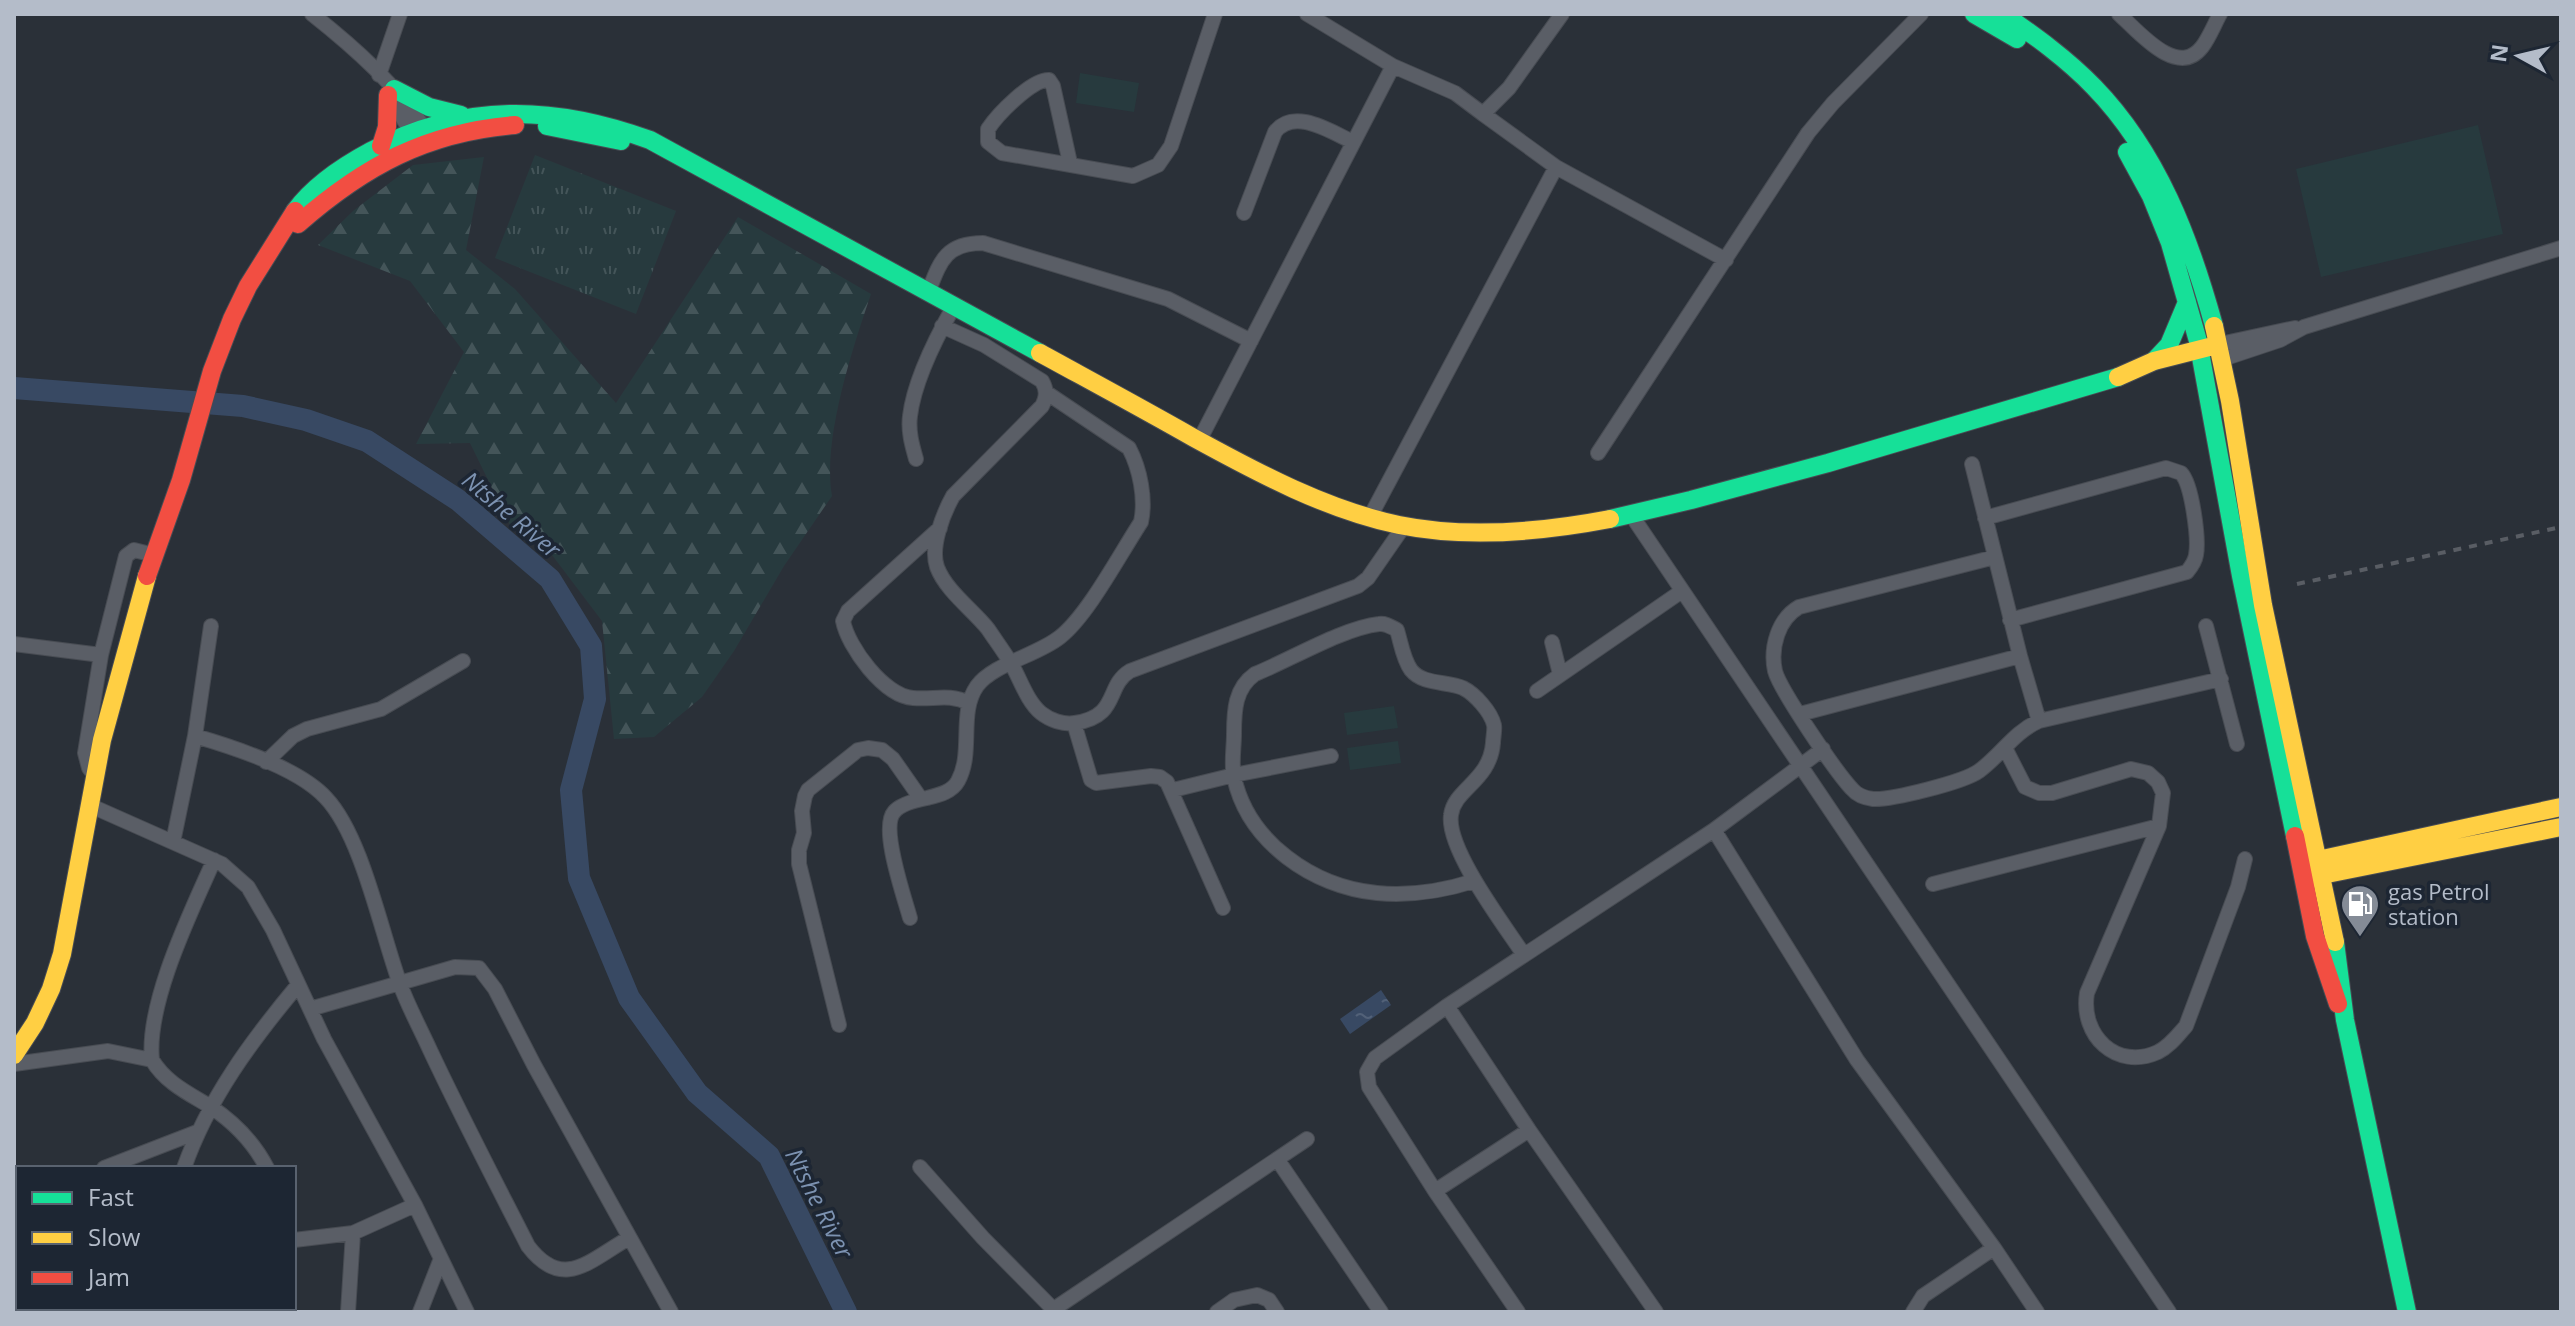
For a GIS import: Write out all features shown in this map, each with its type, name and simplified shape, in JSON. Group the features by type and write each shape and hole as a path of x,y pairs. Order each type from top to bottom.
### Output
{"street":[{"path":"312,14 347,42 386,85 421,136"},
{"path":"381,146 388,133 390,119 386,85 400,14"},
{"path":"1070,163 1053,86 1049,80 1040,81 1018,97 988,129 988,142 996,151 1133,176 1158,165 1171,146 1215,14"},
{"path":"1308,14 1393,66 1455,93 1556,167 1726,260"},
{"path":"1483,114 1509,88 1562,14"},
{"path":"1598,453 1808,133 1833,103 1921,14"},
{"path":"1974,14 2015,38 2053,67 2091,104 2114,132 2136,167 2175,257 2200,357 2243,590 2311,869 2326,979 2345,1020"},
{"path":"2003,14 2067,62 2097,90 2128,128 2179,214 2193,252 2222,351 2263,604 2311,817 2311,869 2331,919 2342,977 2345,1020 2407,1312"},
{"path":"2119,14 2160,50 2171,57 2183,58 2201,48 2220,14"},
{"path":"1199,441 1393,66"},
{"path":"386,85 429,107 464,116 515,112 579,116 627,129 1199,441 1283,482 1370,517 1404,526 1492,532 1632,516 1912,440 2133,372 2154,361 2169,345 2187,302"},
{"path":"276,243 342,185 421,136 464,116"},
{"path":"1244,213 1280,126 1289,122 1312,123 1353,142"},
{"path":"14,1055 41,1014 58,971 114,690 217,356 244,292 286,223 316,187 381,146 421,136 503,126 559,127 615,140 697,166"},
{"path":"1370,517 1556,167"},
{"path":"928,293 945,255 967,243 983,243 1168,299 1251,341"},
{"path":"2133,372 2148,373 2278,330 2304,327 2561,248"},
{"path":"916,459 911,441 910,416 942,326 954,306"},
{"path":"910,918 888,830 893,812 938,795 956,783 965,760 969,703 977,685 989,675 1051,643 1074,625 1141,522 1143,512 1141,489 1129,448 1047,393 1042,381 1030,373 984,345 942,326"},
{"path":"2154,361 2200,357"},
{"path":"1047,393 1042,406 953,496 940,528 936,552 937,566 944,578 988,629 1034,707 1056,722 1074,723 1104,712 1122,676 1130,671 1358,586 1368,578 1404,526"},
{"path":"1972,464 2010,620 2039,721"},
{"path":"1985,518 2166,468 2181,473 2188,486 2197,546 2194,564 2187,572 2010,620"},
{"path":"1632,516 2169,1312"},
{"path":"940,528 848,611 843,621 850,644 886,685 911,698 956,697 969,703"},
{"path":"95,776 85,753 101,655 126,556 134,550 154,555"},
{"path":"1995,557 1799,607 1791,611 1780,625 1774,658 1776,673 1823,749 1853,790 1870,799 1883,799 1962,780 1978,772 2017,733 2039,721 2221,679"},
{"path":"1537,691 1682,591"},
{"path":"1474,881 1421,893 1376,893 1344,886 1307,871 1283,854 1256,827 1242,801 1234,775 1235,706 1238,692 1245,681 1332,639 1378,624 1397,630 1404,657 1413,673 1463,688 1483,705 1494,725 1492,755 1483,773 1454,802 1450,817 1452,831 1474,881 1524,955"},
{"path":"173,842 195,736 211,626"},
{"path":"2206,626 2237,744"},
{"path":"1552,642 1560,674"},
{"path":"14,644 101,655"},
{"path":"1800,714 2020,656"},
{"path":"266,762 293,736 307,729 381,709 463,661"},
{"path":"1074,723 1091,780 1102,783 1160,777 1167,782 1223,908"},
{"path":"195,736 229,746 317,788 340,816 360,864 400,985 457,1107 537,1259 558,1272 571,1271 629,1238"},
{"path":"839,1025 799,864 804,833 802,803 808,790 850,755 868,748 882,750 893,759 921,799"},
{"path":"2005,748 2025,787 2039,793 2052,793 2131,769 2148,773 2158,782 2163,793 2159,826 2087,993 2084,1008 2090,1031 2106,1048 2125,1056 2159,1052 2186,1026 2238,887 2245,859"},
{"path":"1518,1312 1369,1087 1367,1072 1375,1058 1447,1006 1714,830 1823,749"},
{"path":"1173,790 1331,756"},
{"path":"89,805 214,860 232,870 248,887 415,1205 467,1312"},
{"path":"2311,869 2499,829 2561,807"},
{"path":"2311,817 2363,858"},
{"path":"1933,884 2159,826"},
{"path":"2499,829 2561,827"},
{"path":"1714,830 1857,1060 2037,1312"},
{"path":"2331,919 2345,886 2363,858"},
{"path":"152,1060 157,1010 169,963 214,860"},
{"path":"310,1009 464,965 479,968 485,973 671,1312"},
{"path":"185,1166 197,1132 251,1044 298,985"},
{"path":"1447,1006 1656,1312"},
{"path":"14,1064 108,1051 152,1060 166,1079 242,1131 266,1166"},
{"path":"1435,1191 1529,1130"},
{"path":"109,1166 197,1132"},
{"path":"920,1167 983,1238 1055,1310 1307,1139"},
{"path":"1277,1159 1381,1312"},
{"path":"296,1240 353,1233 415,1205"},
{"path":"348,1312 353,1233"},
{"path":"1913,1312 1923,1296 1994,1248"},
{"path":"420,1312 440,1261"},
{"path":"1217,1312 1234,1300 1257,1295 1269,1300 1277,1312"}],"green space":[{"path":"1080,73 1139,83 1134,112 1076,103"},
{"path":"2478,125 2503,234 2321,277 2296,169"},
{"path":"535,155 676,211 636,314 495,258"},
{"path":"484,157 466,250 515,289 616,403 738,217 871,294 848,366 835,421 830,473 832,496 702,697 654,737 614,739 602,621 549,551 510,525 470,443 416,444 464,352 410,281 318,245 353,211 413,165"},
{"path":"1394,706 1398,728 1347,735 1344,713"},
{"path":"1398,741 1401,763 1350,770 1347,748"}],"water":[{"path":"1381,990 1391,1005 1350,1034 1340,1019"}],"waterway":[{"name":"Ntshe River","path":"14,388 243,406 306,420 367,441 458,500 550,579 591,646 595,699 571,790 579,878 629,998 697,1093 769,1156 846,1312"}],"railway":[{"path":"2297,584 2561,527"}],"traffic: fast":[{"path":"1974,14 2017,39"},
{"path":"2003,14 2084,77 2117,113 2136,140 2169,199 2194,261 2214,326"},
{"path":"394,89 429,107 461,115"},
{"path":"295,211 320,185 350,163 406,135 440,124 509,114 579,120 650,140 1040,353"},
{"path":"547,126 621,141"},
{"path":"2127,152 2151,196 2170,243 2198,341 2241,576 2295,836"},
{"path":"2154,361 2169,345 2187,302"},
{"path":"1610,519 1828,463 2118,377"},
{"path":"2335,942 2345,1020 2407,1312"}],"traffic: slow":[{"path":"2214,326 2230,401 2263,605 2335,942"},
{"path":"2118,377 2154,361 2213,346"},
{"path":"1040,353 1268,477 1319,500 1372,518 1425,529 1478,533 1532,530 1610,519"},
{"path":"14,1055 35,1023 51,989 62,954 102,740 147,576"},
{"path":"2304,863 2561,807"},
{"path":"2307,878 2561,827"}],"traffic: jam":[{"path":"381,146 387,127 388,95"},
{"path":"298,224 347,185 398,155 453,135 515,125"},
{"path":"147,576 181,480 212,371 232,319 248,286 295,211"},
{"path":"2295,836 2315,936 2338,1004"}],"place":[{"name":"gas Petrol station","path":"2360,938"}]}
